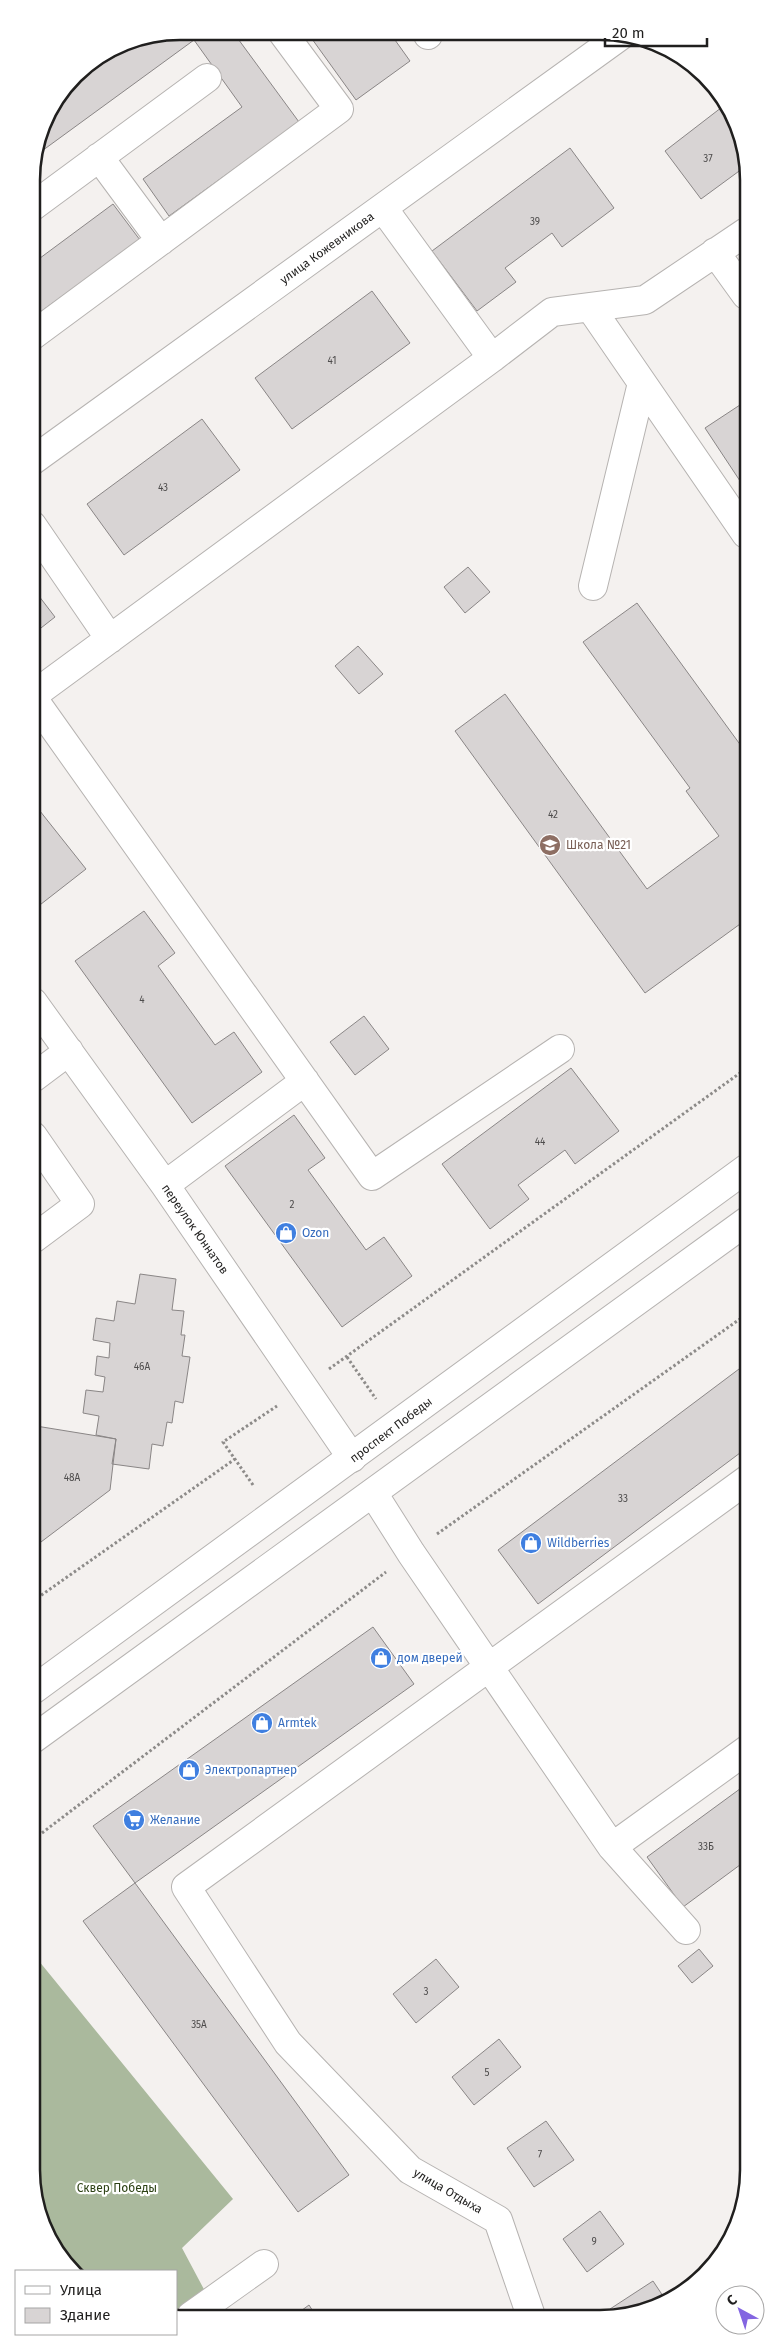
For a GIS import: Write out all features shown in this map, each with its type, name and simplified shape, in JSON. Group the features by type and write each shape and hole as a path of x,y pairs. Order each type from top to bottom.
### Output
{"main road":[{"path":"40,330 339,109 288,40"},
{"name":"улица Кожевникова","path":"40,455 613,41"},
{"path":"40,201 207,78"},
{"path":"100,157 162,241"},
{"path":"383,208 492,358"},
{"path":"40,690 552,312 644,300 740,236"},
{"path":"715,252 740,287"},
{"path":"590,307 740,525"},
{"path":"593,586 642,383"},
{"path":"40,537 110,639"},
{"path":"40,707 372,1176 560,1048"},
{"name":"переулок Юннатов","path":"40,1012 165,1185 304,1387 373,1493 612,1847 686,1930"},
{"path":"40,1073 69,1051"},
{"path":"165,1185 305,1081"},
{"path":"40,1146 80,1204 40,1235"},
{"name":"проспект Победы","path":"40,1686 740,1173"},
{"path":"40,1735 740,1226"},
{"path":"489,1666 740,1485"},
{"name":"улица Отдыха","path":"489,1666 186,1887 288,2043 410,2170 498,2220 529,2310"},
{"path":"612,1847 740,1755"},
{"path":"199,2310 264,2264"}],"path":[{"path":"253,1485 223,1442 347,1357 740,1073"},
{"path":"347,1357 376,1399"},
{"path":"40,1596 235,1459"}],"green space":[{"name":"Сквер Победы","path":"40,1962 233,2199 182,2248 207,2295 184,2310 178,2310 178,2270 82,2270 69,2255 54,2232 47,2215 41,2188 40,2170"}],"building":[{"path":"194,40 44,150 54,118 69,95 88,75 102,64 135,47 162,41"},
{"path":"194,40 239,40 299,122 169,216 143,179 242,107"},
{"path":"313,40 395,40 410,61 356,100"},
{"path":"720,109 733,135 740,170 701,199 665,151"},
{"path":"570,148 614,208 562,247 552,233 505,268 516,282 477,311 432,251"},
{"path":"113,204 140,240 40,312 40,258"},
{"path":"372,291 410,343 292,429 255,378"},
{"path":"740,405 740,481 705,428"},
{"path":"202,419 240,470 124,555 87,504"},
{"path":"468,567 490,592 465,613 444,587"},
{"path":"40,597 55,617 40,629"},
{"path":"637,603 740,744 740,924 645,993 455,731 505,694 647,889 719,836 686,791 690,788 583,642"},
{"path":"358,646 383,674 359,694 335,666"},
{"path":"40,811 86,869 40,905"},
{"path":"144,911 175,953 158,966 215,1045 234,1032 262,1072 192,1123 75,961"},
{"path":"364,1016 389,1049 355,1075 330,1042"},
{"path":"571,1068 619,1131 575,1164 565,1150 518,1185 529,1199 490,1229 442,1164"},
{"path":"294,1115 325,1158 308,1170 366,1250 384,1237 412,1276 342,1327 225,1166"},
{"path":"140,1274 176,1279 172,1310 184,1311 181,1335 185,1335 182,1356 190,1357 183,1403 175,1401 172,1423 167,1422 163,1446 152,1444 149,1469 112,1464 116,1439 96,1435 99,1416 83,1413 86,1390 103,1392 105,1377 95,1375 97,1356 109,1358 110,1343 93,1340 96,1318 114,1321 117,1301 135,1304"},
{"path":"740,1368 740,1453 538,1604 498,1550"},
{"path":"40,1427 116,1439 110,1490 40,1543"},
{"path":"373,1627 414,1684 135,1883 93,1826"},
{"path":"740,1789 740,1865 683,1907 647,1857"},
{"path":"135,1883 349,2175 298,2212 83,1921"},
{"path":"699,1949 713,1966 692,1983 678,1966"},
{"path":"436,1959 459,1987 416,2023 393,1994"},
{"path":"499,2039 521,2067 474,2105 452,2077"},
{"path":"546,2121 574,2160 534,2187 507,2148"},
{"path":"600,2211 624,2244 587,2272 563,2239"},
{"path":"653,2281 662,2295 636,2305 610,2309"},
{"path":"309,2305 312,2310 302,2310"}],"place":[{"name":"Школа №21","path":"550,845"},
{"name":"Ozon","path":"286,1233"},
{"name":"Wildberries","path":"531,1543"},
{"name":"дом дверей","path":"381,1658"},
{"name":"Armtek","path":"262,1723"},
{"name":"Электропартнер","path":"189,1770"},
{"name":"Желание","path":"134,1820"}]}
